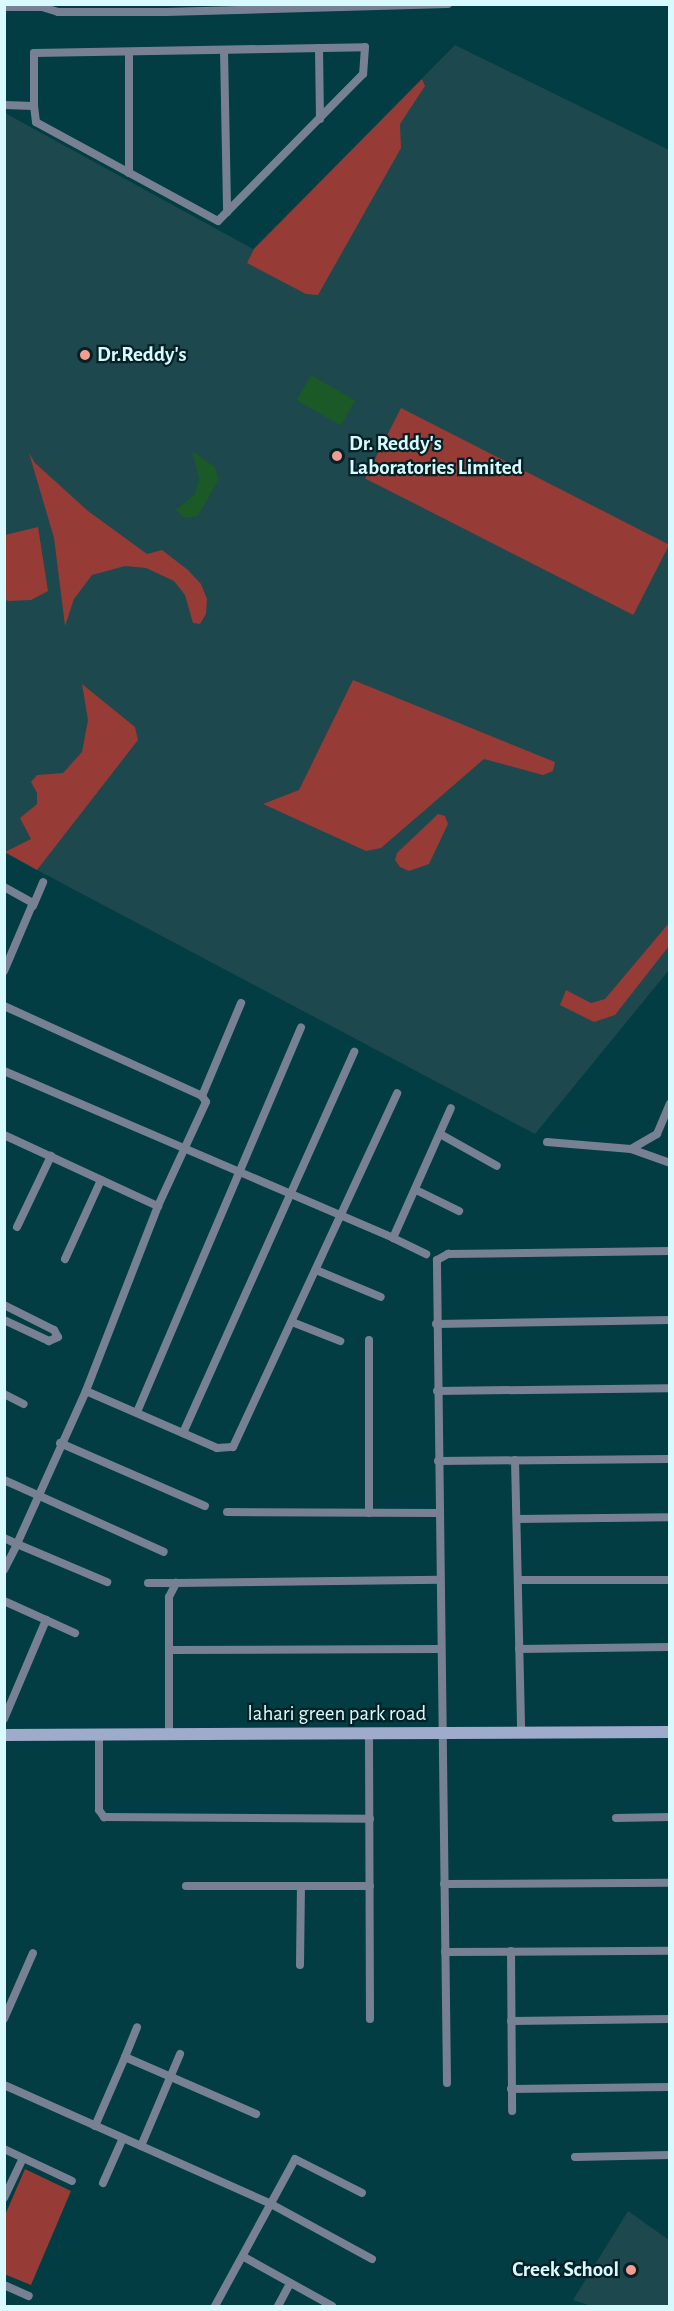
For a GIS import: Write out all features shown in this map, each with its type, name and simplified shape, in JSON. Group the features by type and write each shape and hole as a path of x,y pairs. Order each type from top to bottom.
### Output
{"street":[{"path":"4,7 46,6 58,12 448,4"},
{"path":"365,47 363,74 227,213 216,221 36,122 34,53 224,50 365,47"},
{"path":"319,48 320,119"},
{"path":"224,50 227,213"},
{"path":"129,52 129,173"},
{"path":"4,105 34,106"},
{"path":"4,970 9,948 43,882"},
{"path":"4,887 29,897 32,907"},
{"path":"202,1096 241,1003"},
{"path":"4,1006 202,1096 206,1102 158,1206 86,1391 60,1443 4,1570"},
{"path":"137,1412 302,1027"},
{"path":"183,1433 354,1052"},
{"path":"4,1071 426,1254"},
{"path":"86,1391 217,1448 233,1447 397,1093"},
{"path":"631,1149 652,1139 667,1123 669,1104"},
{"path":"393,1238 452,1108"},
{"path":"440,1134 497,1166"},
{"path":"4,1135 158,1206"},
{"path":"547,1142 631,1149 669,1163"},
{"path":"17,1227 51,1156"},
{"path":"65,1259 101,1180"},
{"path":"416,1190 459,1210"},
{"path":"447,2083 435,1267 442,1256 669,1251"},
{"path":"316,1270 381,1297"},
{"path":"4,1305 54,1330 58,1337 49,1341 4,1320"},
{"path":"436,1324 669,1320"},
{"path":"292,1322 340,1341"},
{"path":"369,1340 369,1513"},
{"path":"437,1391 669,1388"},
{"path":"4,1394 24,1404"},
{"path":"60,1443 205,1506"},
{"path":"438,1461 669,1459"},
{"path":"515,1460 521,1734"},
{"path":"4,1480 164,1552"},
{"path":"227,1512 439,1513"},
{"path":"517,1519 669,1517"},
{"path":"4,1538 107,1582"},
{"path":"148,1583 440,1580"},
{"path":"518,1580 669,1580"},
{"path":"170,1733 169,1597 176,1583"},
{"path":"4,1601 75,1633"},
{"path":"4,1719 46,1620"},
{"path":"519,1649 669,1647"},
{"path":"169,1650 441,1649"},
{"name":"lahari green park road","path":"4,1735 669,1732"},
{"path":"99,1735 99,1810 104,1818 370,1819"},
{"path":"369,1735 370,2019"},
{"path":"616,1818 669,1817"},
{"path":"444,1884 669,1883"},
{"path":"186,1886 370,1886"},
{"path":"300,1965 301,1886"},
{"path":"445,1952 669,1951"},
{"path":"511,1952 512,2111"},
{"path":"4,2019 33,1953"},
{"path":"511,2021 669,2019"},
{"path":"95,2126 137,2027"},
{"path":"141,2146 180,2054"},
{"path":"125,2057 256,2114"},
{"path":"4,2085 272,2204 372,2259"},
{"path":"511,2090 669,2087"},
{"path":"103,2183 123,2138"},
{"path":"4,2149 72,2181"},
{"path":"575,2157 669,2155"},
{"path":"4,2198 23,2158"},
{"path":"215,2307 295,2159 362,2193"},
{"path":"244,2257 332,2307"},
{"path":"278,2307 290,2283"},
{"path":"4,2285 29,2296"}],"shaded area":[{"name":"Dr. Reddy's Laboratories Limited","path":"455,45 669,150 669,970 535,1134 5,853 5,113 253,249"},
{"path":"422,79 425,86 400,124 401,148 318,295 306,294 247,263 254,249"},
{"path":"311,375 355,400 341,426 296,400"},
{"path":"401,408 669,545 633,615 365,478"},
{"path":"192,451 215,467 218,480 198,516 184,518 176,510 195,494 199,478"},
{"path":"29,453 35,463 88,511 147,554 162,550 188,570 201,584 207,599 206,614 200,624 193,623 185,595 174,581 146,568 125,566 92,575 74,599 65,626 54,538"},
{"path":"38,527 48,591 31,600 8,601 5,599 5,535"},
{"path":"353,680 555,762 553,771 543,775 484,759 381,848 366,851 263,804 299,790"},
{"path":"82,684 135,727 138,740 37,870 5,852 31,839 20,818 37,804 37,793 31,782 37,775 63,773 82,752 88,720"},
{"path":"438,814 445,816 448,824 429,864 409,871 400,867 395,860 397,853"},
{"path":"669,923 669,946 615,1015 594,1022 560,1005 566,990 591,1003 605,999"},
{"path":"25,2169 71,2191 31,2285 4,2274 5,2215"},
{"name":"Creek School","path":"628,2211 669,2240 669,2306 591,2306 573,2300"}],"place":[{"name":"Dr.Reddy's","path":"85,355"},
{"name":"Dr. Reddy's Laboratories Limited","path":"337,456"},
{"name":"Creek School","path":"631,2270"}]}
